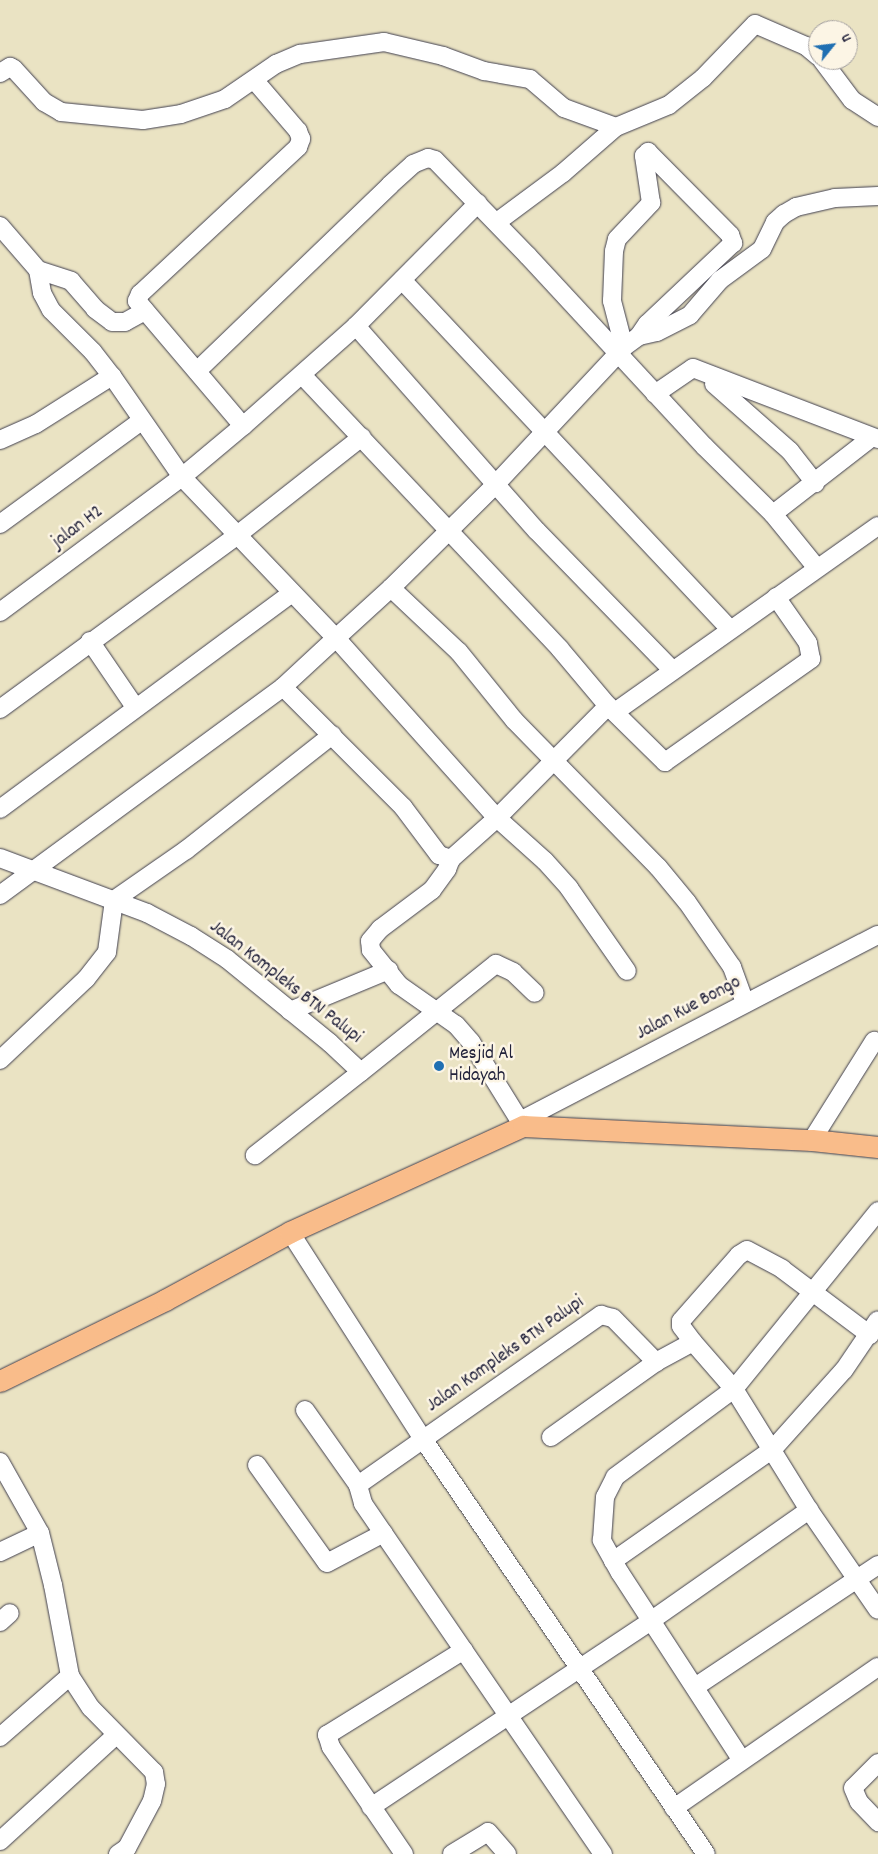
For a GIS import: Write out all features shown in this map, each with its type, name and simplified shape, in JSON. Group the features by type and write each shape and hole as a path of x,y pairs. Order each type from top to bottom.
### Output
{"main road":[{"path":"0,1381 165,1300 290,1232 522,1124 812,1140 878,1147"}],"street":[{"path":"497,222 563,173 616,127 668,105 703,78 755,24 808,48"},
{"path":"0,73 10,67 14,69 44,102 61,112 134,120 181,114 208,106 255,81 284,59 300,54 375,42 398,44 444,56 484,72 530,79 564,108 616,127"},
{"path":"830,70 852,100 878,117"},
{"path":"243,426 144,311 137,297 298,147 301,139 298,131 255,81"},
{"path":"0,895 283,687 391,588 448,532 495,485 621,350 639,336 733,243 730,235 648,152 644,156 651,203 617,239 614,251 612,301 621,350"},
{"path":"197,371 390,185 421,160 435,160 621,350 655,394 773,514 816,567"},
{"path":"639,336 657,332 690,315 720,280 762,249 775,222 784,214 796,208 835,198 878,196"},
{"name":"jalan H2","path":"0,612 182,477 243,426 356,326 478,203"},
{"path":"0,226 38,270 71,281 95,309 112,322 125,322 144,311"},
{"path":"38,270 42,293 50,310 94,352 182,477 236,536 336,638 497,818 545,861 569,888 627,971"},
{"path":"402,280 730,629"},
{"path":"356,326 495,485 672,670"},
{"path":"655,394 693,368 760,422 790,451 815,483"},
{"path":"302,374 448,532 560,649 612,709 665,762 798,671 811,659 812,652 776,597"},
{"path":"702,374 875,438"},
{"path":"0,440 36,424 112,376"},
{"path":"0,524 141,421"},
{"path":"0,709 90,641 236,536 362,438"},
{"path":"773,514 875,438"},
{"path":"522,1124 471,1042 456,1024 399,985 389,970 371,950 372,936 432,890 447,870 451,859 497,818 554,759 612,709 672,670 816,567 878,526"},
{"path":"391,588 459,652 514,720 658,868 704,923 732,967 745,1003"},
{"path":"0,809 135,707 292,593"},
{"path":"90,641 135,707"},
{"path":"283,687 402,807 439,855 451,859"},
{"path":"0,1060 86,978 107,952 114,900 186,850 332,735"},
{"name":"Jalan Kompleks BTN Palupi","path":"0,858 114,900 191,936 227,959 361,1072 255,1155"},
{"name":"Jalan Kue Bongo","path":"522,1124 745,1003 878,935"},
{"path":"361,1072 496,964 512,972 535,993"},
{"path":"290,1011 389,970"},
{"path":"812,1140 874,1041"},
{"path":"741,1759 613,1561 602,1540 602,1516 605,1497 615,1477 734,1389 878,1212"},
{"name":"Jalan Kompleks BTN Palupi","path":"290,1232 423,1439 706,1854"},
{"path":"613,1561 773,1450 844,1370 874,1328 814,1293 782,1269 747,1250 739,1255 682,1321 681,1326 734,1389 773,1450 809,1510 878,1610"},
{"name":"Jalan Kompleks BTN Palupi","path":"358,1485 601,1315 613,1318 656,1362"},
{"path":"551,1437 656,1362 693,1342"},
{"path":"305,1410 358,1485 359,1497 603,1854"},
{"path":"0,1462 40,1533 53,1585 70,1676 91,1708 154,1772 156,1784 152,1801 127,1848 118,1854"},
{"path":"257,1465 327,1563 384,1533"},
{"path":"372,1807 652,1620 809,1510"},
{"path":"0,1552 40,1533"},
{"path":"696,1687 878,1565"},
{"path":"404,1854 327,1735 464,1650"},
{"path":"674,1808 741,1759 878,1667"},
{"path":"0,1737 70,1676"},
{"path":"0,1840 116,1735"},
{"path":"878,1763 853,1788 859,1802 878,1822"},
{"path":"452,1854 488,1832 507,1854"}],"place":[{"name":"Mesjid Al Hidayah","path":"439,1066"}]}
